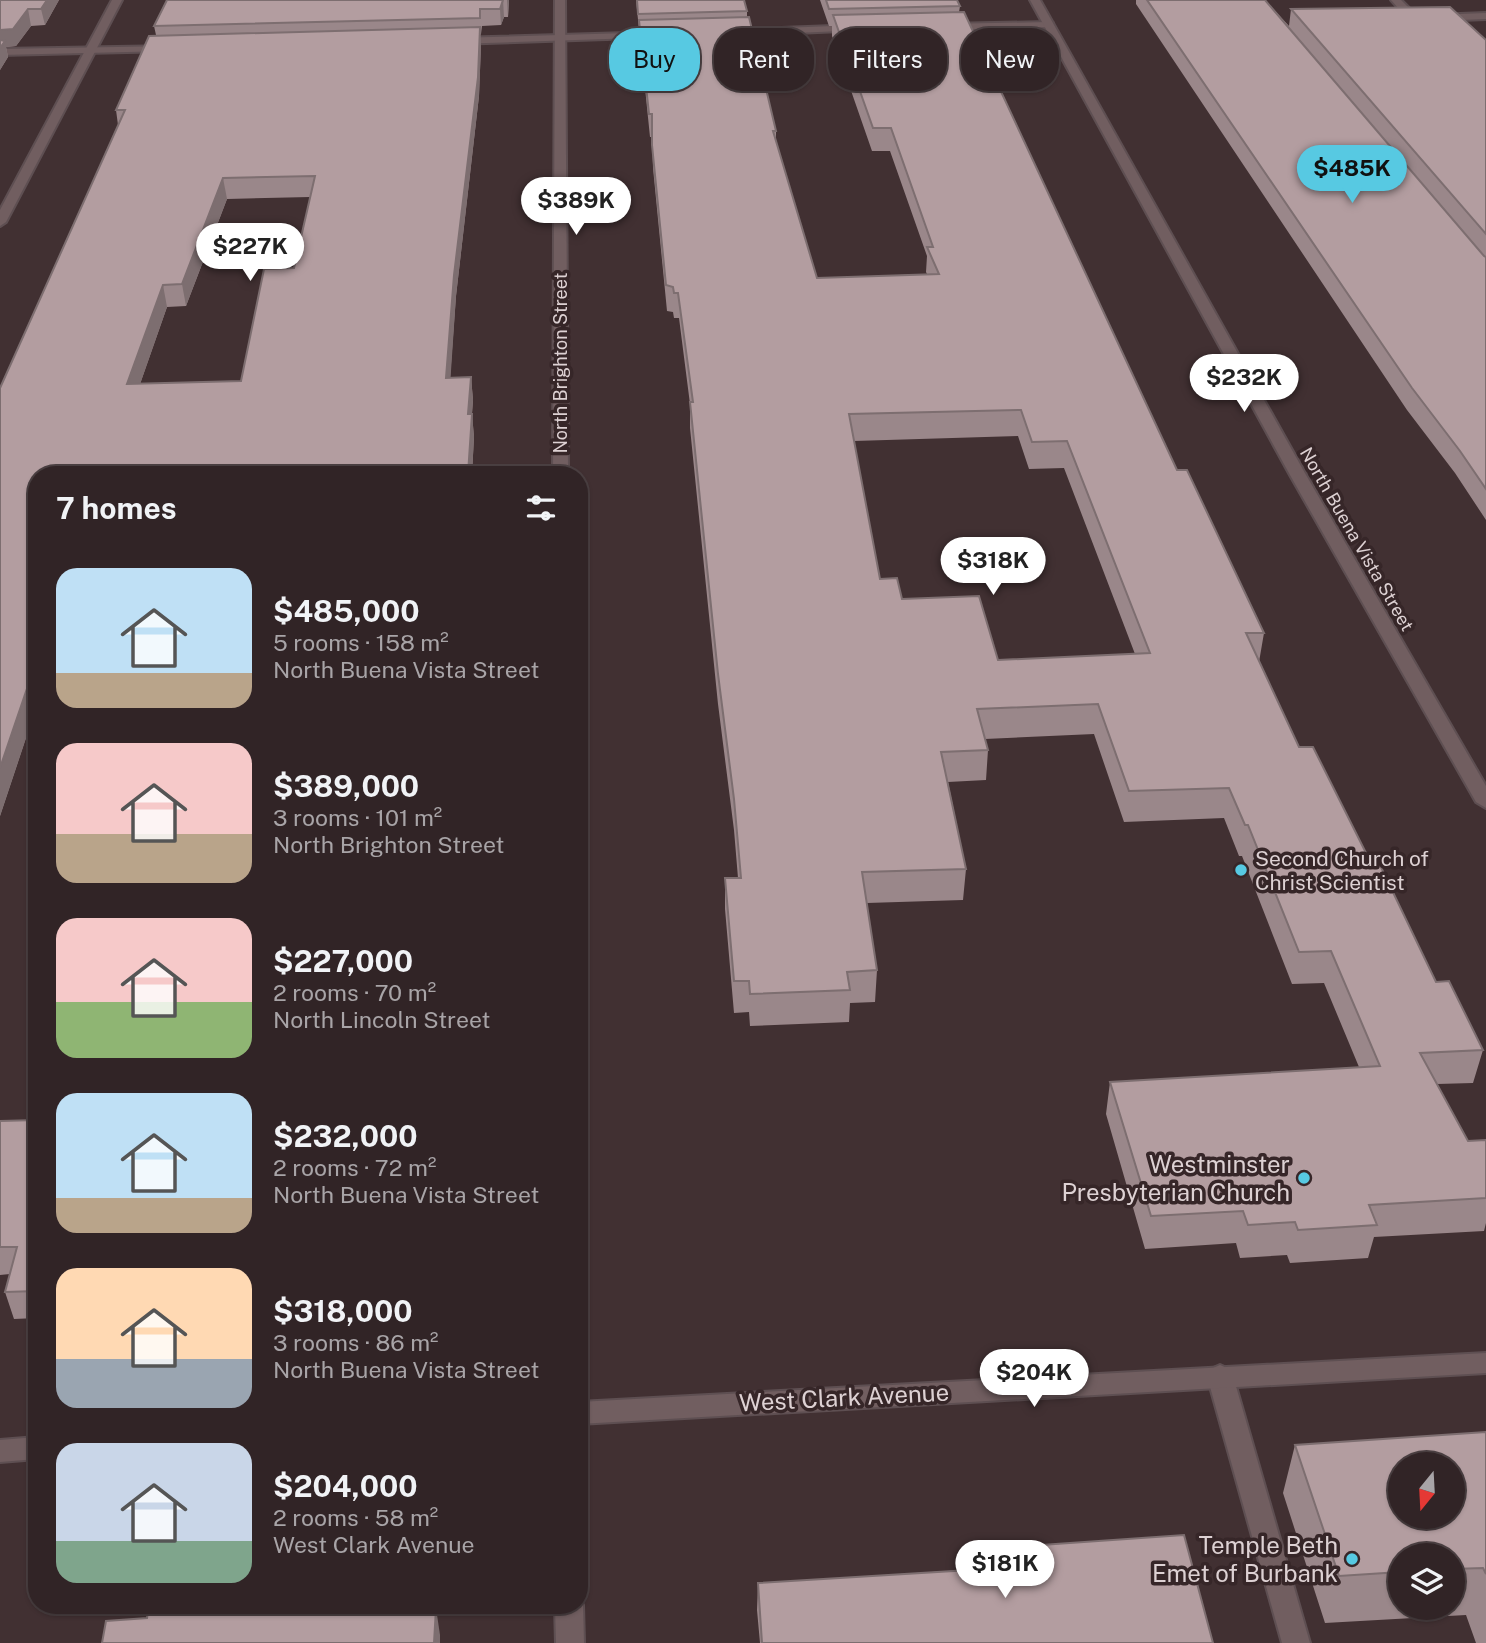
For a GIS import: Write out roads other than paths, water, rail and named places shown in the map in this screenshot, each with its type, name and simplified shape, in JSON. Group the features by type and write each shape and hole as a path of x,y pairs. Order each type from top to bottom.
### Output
{"street":[{"path":"0,222 117,0"},
{"name":"North Brighton Street","path":"560,0 561,466"},
{"name":"North Buena Vista Street","path":"1035,0 1298,475 1486,802"},
{"path":"1396,0 1413,18"},
{"path":"1400,18 1486,16"},
{"path":"929,27 1049,25"},
{"path":"710,34 828,30"},
{"path":"448,41 609,37"},
{"path":"0,52 186,47"},
{"name":"West Clark Avenue","path":"588,1412 1486,1363"},
{"path":"1220,1376 1296,1643"},
{"path":"0,1451 28,1449"},
{"path":"569,1614 570,1643"}],"place":[{"name":"Second Church of Christ Scientist","path":"1241,870"},
{"name":"Westminster Presbyterian Church","path":"1304,1178"},
{"name":"Temple Beth Emet of Burbank","path":"1352,1559"}]}
